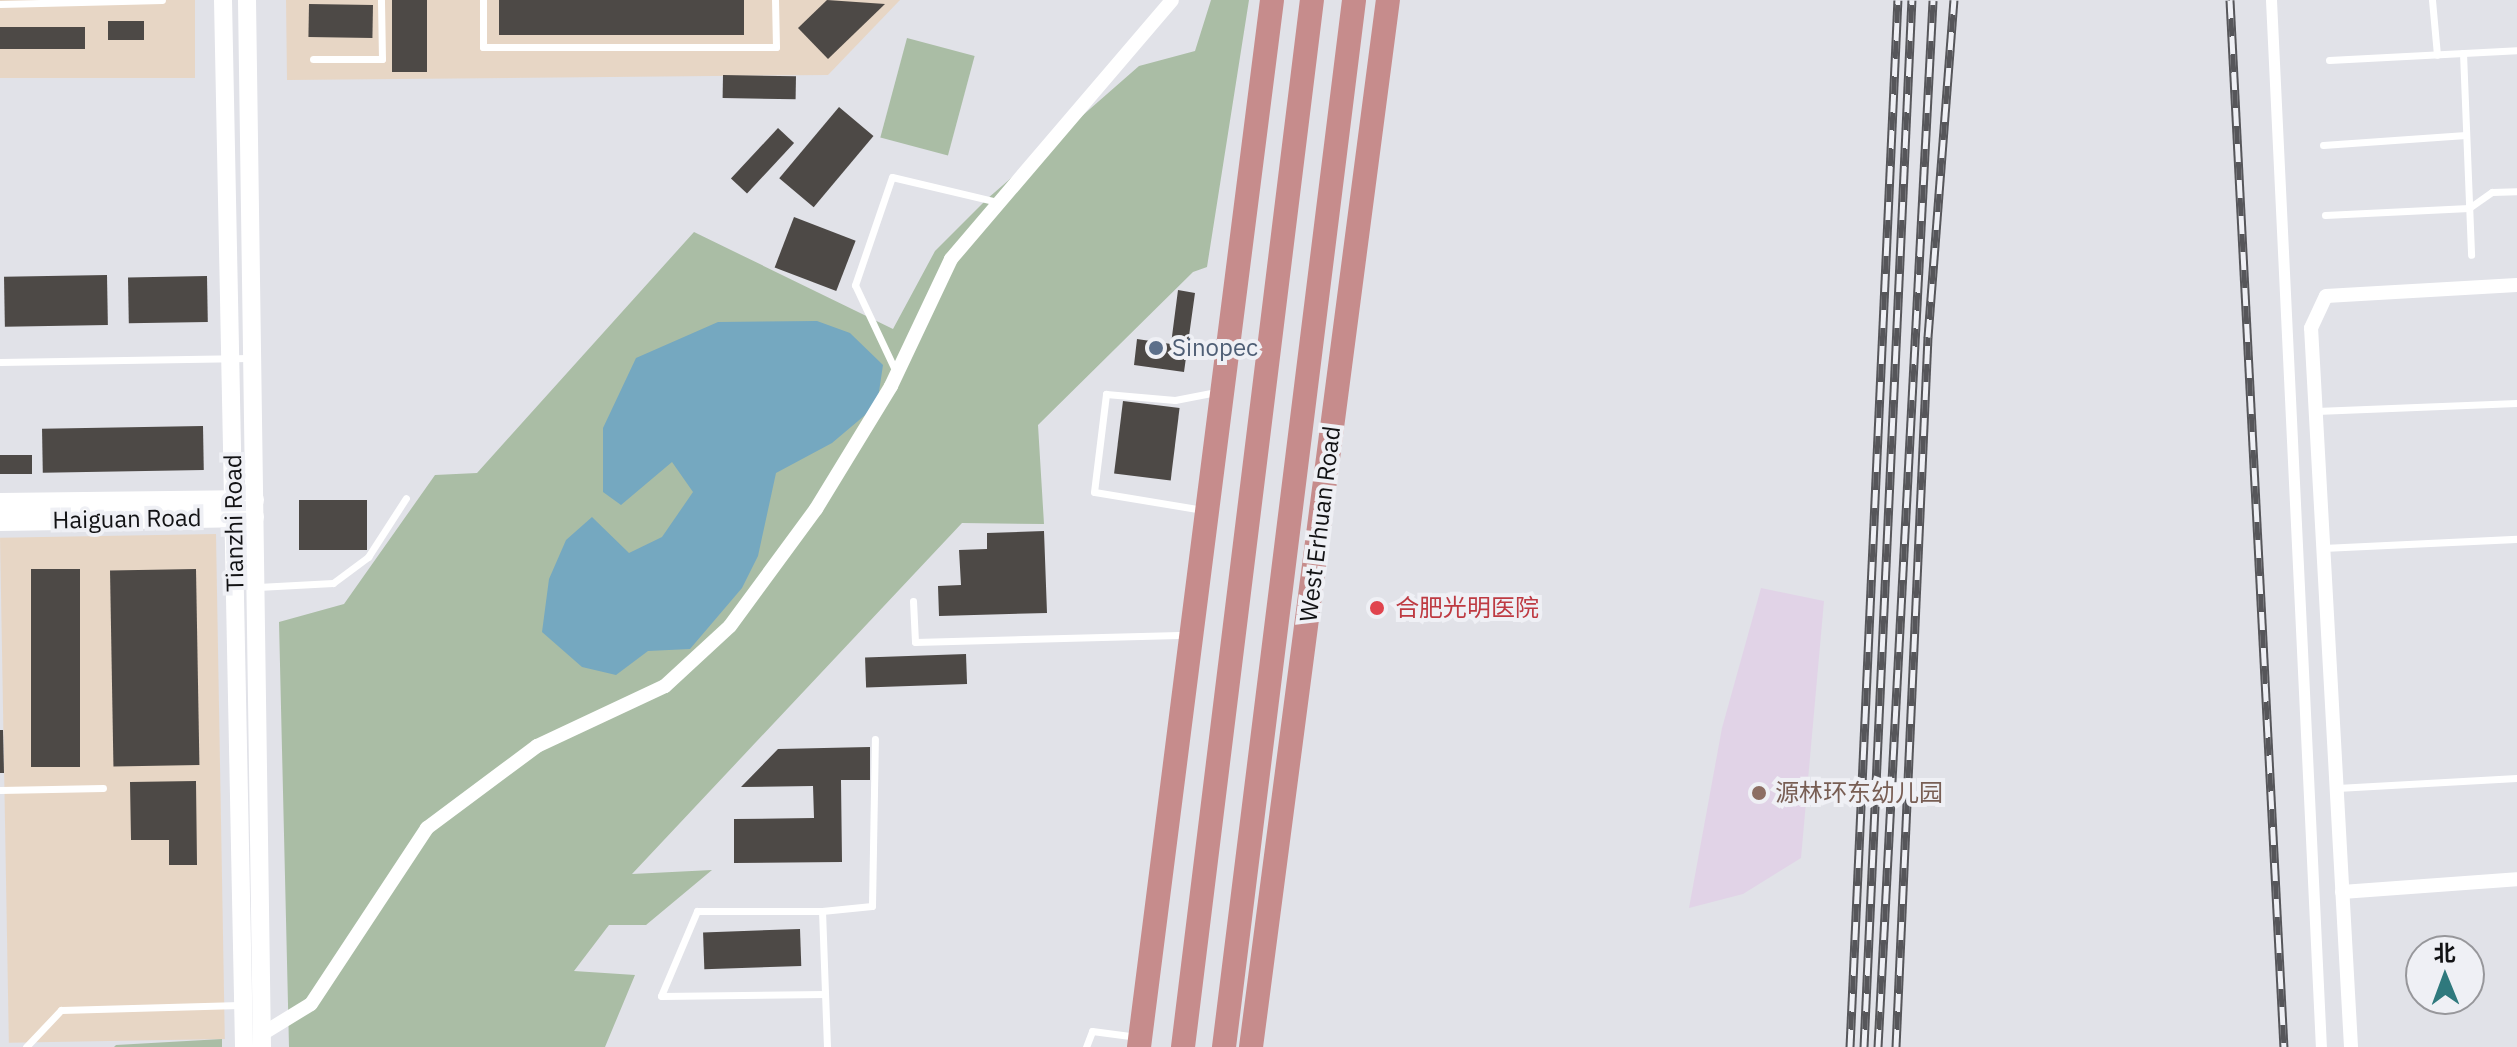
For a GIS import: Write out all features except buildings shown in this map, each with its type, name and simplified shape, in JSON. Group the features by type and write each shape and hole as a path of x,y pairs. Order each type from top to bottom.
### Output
{"highway":[{"path":"1140,1042 1272,0"},
{"path":"1183,1047 1312,0"},
{"name":"West Erhuan Road","path":"1224,1047 1354,0"},
{"name":"West Erhuan Road","path":"1251,1047 1388,0"}],"main road":[{"name":"Haiguan Road","path":"0,503 244,509"},
{"name":"Haiguan Road","path":"0,521 244,509"}],"street":[{"name":"Tianzhi Road","path":"223,0 231,357 244,509 255,587 252,1005 244,1047"},
{"name":"Tianzhi Road","path":"247,0 252,358 244,509 252,1005 262,1040"},
{"path":"262,1040 311,1004 427,828 537,746 665,686 730,626 816,509 897,374 951,259 1172,0"},
{"path":"2271,0 2321,1047"},
{"path":"2351,1047 2311,328 2326,296 2517,285"},
{"path":"2342,892 2517,879"}],"lane":[{"path":"0,4 162,0"},
{"path":"313,59 382,59 381,0"},
{"path":"483,0 483,47 776,47 775,0"},
{"path":"2432,0 2437,55"},
{"path":"2329,60 2517,50"},
{"path":"2463,53 2471,255"},
{"path":"2323,145 2466,135"},
{"path":"897,374 855,285 892,177 1000,202"},
{"path":"2325,215 2469,208 2492,192 2517,191"},
{"path":"0,362 252,358"},
{"path":"1207,510 1094,492 1106,394 1175,400 1222,391"},
{"path":"2316,411 2517,403"},
{"path":"255,587 333,583 368,557 406,498"},
{"path":"2323,548 2517,539"},
{"path":"913,601 915,642 1191,635"},
{"path":"825,994 661,996 697,911 822,911 872,906 875,739"},
{"path":"2337,788 2517,778"},
{"path":"0,790 103,788"},
{"path":"822,911 827,1047"},
{"path":"26,1047 61,1010 252,1005"},
{"path":"1086,1047 1092,1031 1140,1042"}],"shaded area":[{"path":"0,0 195,0 195,78 0,78"},
{"path":"286,0 900,0 828,75 287,80"},
{"path":"216,534 225,1039 9,1043 0,538"},
{"name":"源林环东幼儿园","path":"1761,588 1824,601 1801,858 1743,894 1689,908 1722,728"}],"green space":[{"path":"1211,0 1249,0 1207,267 1193,272 1038,425 1044,524 962,523 632,874 712,870 646,925 609,925 574,971 635,975 605,1047 289,1047 279,622 344,604 435,475 477,473 694,232 893,329 935,251 987,199 1139,66 1195,51"},
{"path":"907,38 975,56 948,156 880,137"},
{"path":"222,1039 222,1047 114,1047 116,1045"}],"water":[{"path":"817,321 850,333 883,365 877,405 832,443 776,473 758,556 742,588 690,649 648,651 616,675 582,667 542,632 549,579 566,540 592,517 629,553 662,537 693,492 672,462 621,505 603,492 603,428 636,358 718,322"}],"railway":[{"path":"1850,1047 1898,0"},
{"path":"1864,1047 1912,0"},
{"path":"1878,1047 1933,0"},
{"path":"1896,1047 1928,337 1954,0"},
{"path":"2230,0 2284,1047"}],"place":[{"name":"Sinopec","path":"1156,348"},
{"name":"合肥光明医院","path":"1377,608"},
{"name":"源林环东幼儿园","path":"1759,793"}]}
